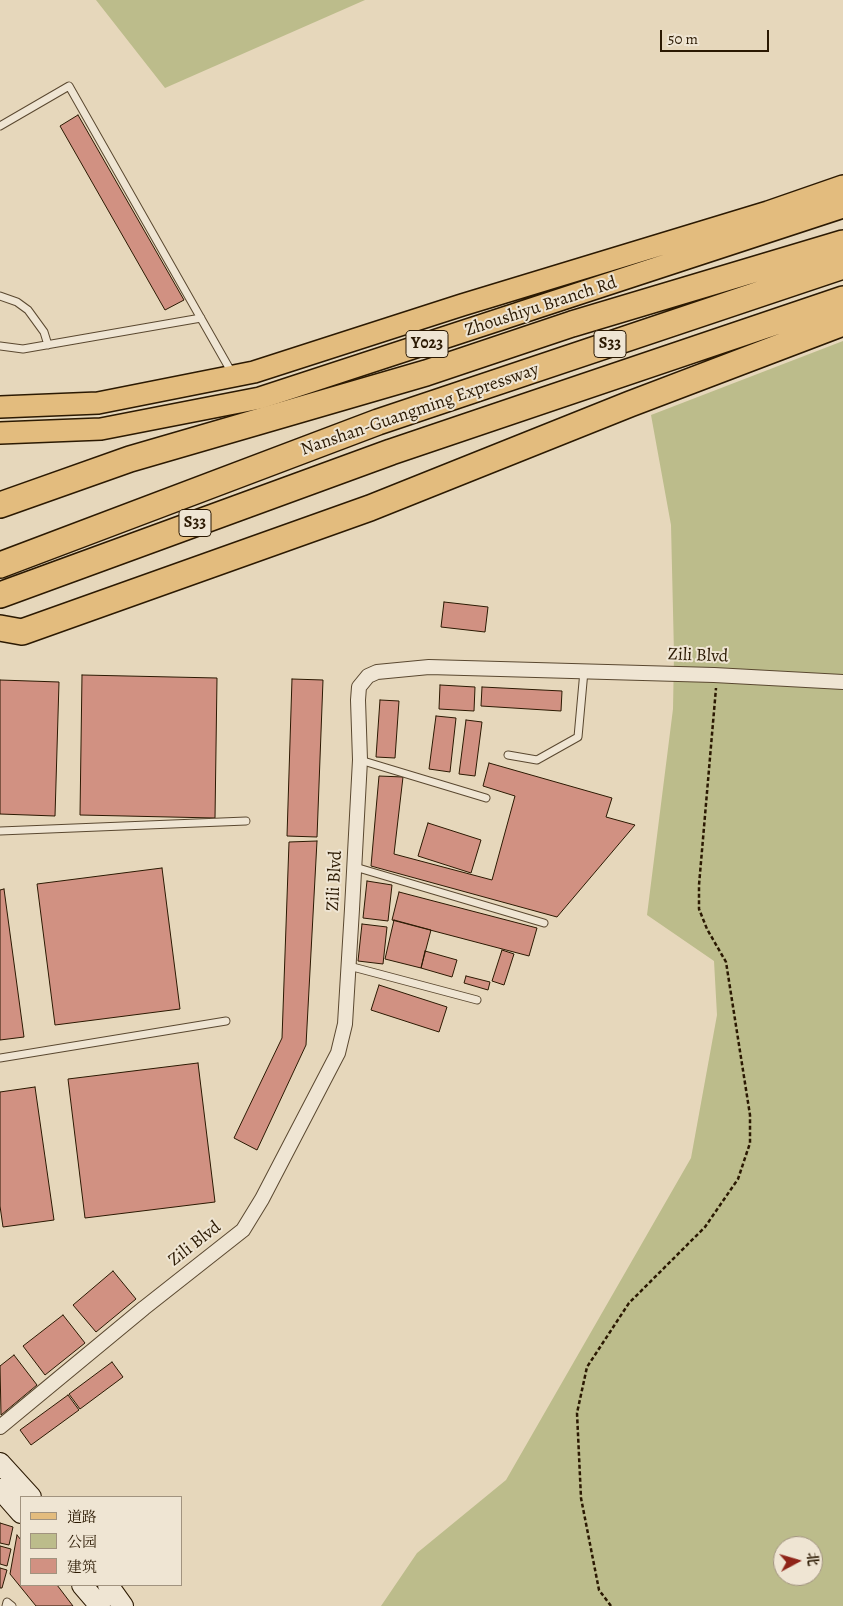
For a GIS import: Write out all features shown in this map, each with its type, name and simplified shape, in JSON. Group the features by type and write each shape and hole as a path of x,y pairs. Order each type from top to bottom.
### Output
{"highway":[{"path":"0,504 130,459 426,373 572,324 843,243"},
{"name":"Nanshan-Guangming Expressway","path":"0,565 378,422 843,266"},
{"name":"Nanshan-Guangming Expressway","path":"0,595 390,452 843,299"},
{"path":"0,628 22,632 351,515 630,404 843,323"}],"main road":[{"name":"Zhoushiyu Branch Rd","path":"0,407 98,403 254,372 462,305 758,215 843,186"},
{"name":"Zhoushiyu Branch Rd","path":"0,433 102,429 260,398 843,207"}],"street":[{"name":"Zili Blvd","path":"0,1427 144,1308 233,1239 250,1222 338,1053 345,1024 355,867 360,760 359,687 368,676 377,672 429,667 584,671 843,682"},
{"path":"0,1464 30,1496"},
{"path":"0,1488 20,1512"},
{"path":"83,1586 100,1606"},
{"path":"109,1586 123,1606"}],"lane":[{"path":"0,126 69,86 234,376"},
{"path":"0,296 17,302 28,310 44,332 48,345"},
{"path":"0,346 23,349 201,318"},
{"path":"508,755 537,760 578,737 584,671"},
{"path":"360,760 486,798"},
{"path":"0,831 246,821"},
{"path":"355,867 544,923"},
{"path":"349,966 477,1000"},
{"path":"0,1058 226,1021"},
{"path":"6,1606 7,1602 12,1606"}],"path":[{"path":"611,1606 599,1590 581,1498 577,1413 587,1367 629,1303 705,1228 738,1180 750,1143 750,1115 726,962 707,929 699,909 699,885 716,684"}],"green space":[{"path":"96,0 365,0 165,88"},
{"path":"843,341 843,1606 381,1606 417,1553 506,1480 691,1158 717,1015 714,961 647,915 673,709 674,654 671,525 651,415"}],"building":[{"path":"78,115 184,300 165,310 60,126"},
{"path":"444,602 488,607 485,632 441,627"},
{"path":"82,675 217,678 215,818 80,815"},
{"path":"292,679 323,680 317,837 287,836"},
{"path":"0,680 59,682 55,816 0,814"},
{"path":"440,685 475,687 474,711 439,709"},
{"path":"482,687 562,691 561,711 481,706"},
{"path":"380,700 399,701 395,758 376,757"},
{"path":"436,716 456,718 450,772 429,769"},
{"path":"466,720 482,722 475,776 459,774"},
{"path":"489,763 612,798 606,817 635,825 557,917 371,866 379,776 403,777 394,854 492,880 515,796 483,786"},
{"path":"428,823 481,840 471,873 418,856"},
{"path":"317,841 306,1045 257,1150 234,1138 282,1038 289,842"},
{"path":"162,868 180,1009 55,1025 37,884"},
{"path":"367,881 392,885 388,921 363,918"},
{"path":"4,889 24,1037 0,1040 0,890"},
{"path":"399,892 537,928 529,956 392,920"},
{"path":"394,920 431,930 421,968 385,959"},
{"path":"362,924 387,927 383,964 358,961"},
{"path":"502,950 514,954 504,985 492,981"},
{"path":"425,951 457,960 452,977 421,968"},
{"path":"466,976 490,982 488,990 464,983"},
{"path":"379,985 447,1007 439,1032 371,1010"},
{"path":"198,1063 215,1202 85,1218 68,1079"},
{"path":"35,1087 54,1220 3,1227 0,1206 0,1092"},
{"path":"113,1271 136,1299 96,1332 73,1305"},
{"path":"63,1315 85,1343 45,1375 23,1346"},
{"path":"14,1355 37,1385 1,1415 0,1366"},
{"path":"112,1362 123,1377 80,1409 69,1394"},
{"path":"68,1395 79,1410 31,1445 20,1430"},
{"path":"0,1523 13,1527 9,1545 0,1543"},
{"path":"17,1535 20,1539 20,1586 58,1586 73,1606 36,1606 10,1574"},
{"path":"0,1546 11,1549 7,1566 0,1564"},
{"path":"0,1568 7,1570 2,1588 0,1588"}]}
